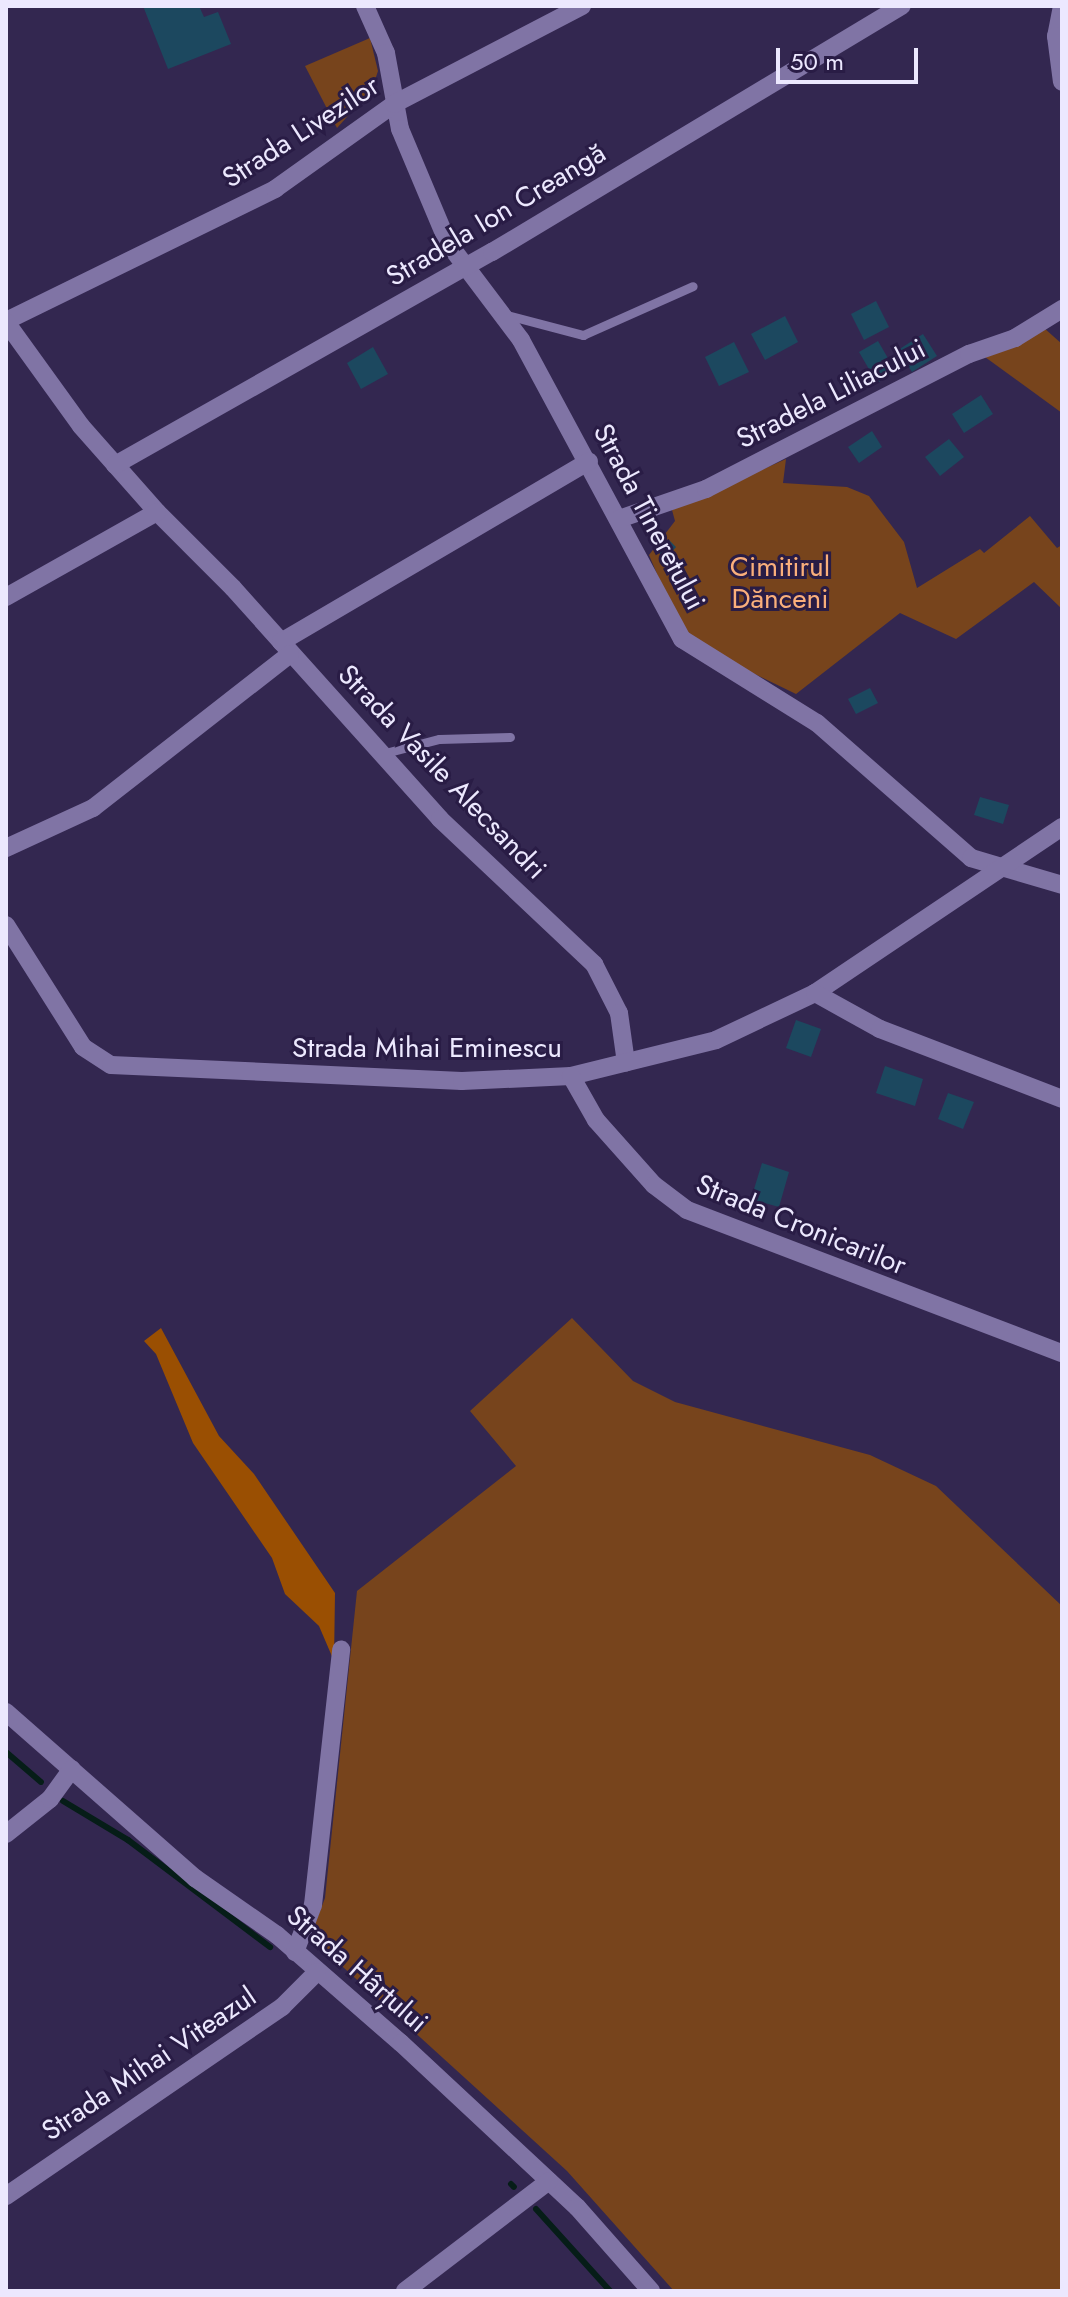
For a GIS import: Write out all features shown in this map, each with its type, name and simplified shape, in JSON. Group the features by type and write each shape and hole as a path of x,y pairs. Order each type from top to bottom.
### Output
{"street":[{"name":"Strada Tineretului","path":"365,6 386,53 394,104 448,243 503,314 589,461 670,621 699,655 806,716 956,848 999,869 1062,885"},
{"name":"Strada Livezilor","path":"6,322 275,189 394,104 582,6"},
{"name":"Stradela Ion Creangă","path":"115,465 466,267 902,6"},
{"path":"1062,6 1056,36 1062,82"},
{"name":"Stradela Liliacului","path":"619,519 737,474 1062,309"},
{"name":"Strada Vasile Alecsandri","path":"6,322 115,465 157,512 385,753 440,819 594,964 619,1013 626,1063"},
{"path":"6,848 113,794 286,648 589,461"},
{"path":"6,597 157,512"},
{"name":"Strada Mihai Eminescu","path":"6,925 83,1047 111,1065 462,1081 571,1076 716,1040 815,993 1062,827"},
{"path":"815,993 880,1029 1062,1099"},
{"name":"Strada Cronicarilor","path":"571,1076 596,1120 654,1185 687,1210 1062,1353"},
{"path":"295,1952 313,1905 341,1650"},
{"name":"Strada Hârțului","path":"6,1712 195,1878 295,1952 549,2181 651,2291"},
{"path":"6,1834 50,1799 72,1769"},
{"name":"Strada Mihai Viteazul","path":"6,2196 282,2007 317,1972"},
{"path":"405,2291 549,2181"}],"lane":[{"path":"503,314 583,335 693,286"},
{"path":"385,753 439,739 510,737"}],"green space":[{"path":"370,38 378,71 372,89 337,128 305,66"},
{"path":"1044,328 1062,344 1062,413 985,357"},
{"name":"Cimitirul Dănceni","path":"786,459 783,483 847,487 869,496 904,542 917,588 980,549 984,553 1030,516 1057,548 1062,545 1062,609 1034,582 956,639 900,613 796,694 699,647 677,621 649,555 675,521 672,510"},
{"path":"572,1318 633,1381 675,1402 870,1455 936,1486 1062,1606 1062,2291 674,2291 567,2171 310,1937 325,1898 357,1591 516,1466 470,1411"}],"shaded area":[{"path":"161,1328 219,1436 254,1474 335,1593 334,1661 319,1626 285,1594 272,1558 193,1443 156,1354 144,1341"}],"building":[{"path":"143,6 199,6 204,17 218,12 231,44 168,69"},
{"path":"876,301 889,327 864,340 851,314"},
{"path":"785,316 798,342 765,360 751,334"},
{"path":"923,334 937,356 912,372 898,350"},
{"path":"878,341 896,372 877,383 859,352"},
{"path":"734,342 749,372 719,386 705,357"},
{"path":"373,347 388,374 361,389 347,363"},
{"path":"981,395 993,414 964,433 952,414"},
{"path":"872,431 882,447 859,463 848,447"},
{"path":"949,439 964,457 940,476 925,457"},
{"path":"669,540 676,547 666,559 658,552"},
{"path":"870,688 878,703 856,714 848,699"},
{"path":"980,797 1009,805 1003,824 974,815"},
{"path":"796,1020 821,1029 811,1057 786,1048"},
{"path":"885,1066 923,1079 915,1106 876,1093"},
{"path":"948,1093 974,1102 963,1129 938,1119"},
{"path":"762,1163 789,1172 779,1207 751,1199"}],"waterway":[{"path":"6,1752 41,1782"},
{"path":"63,1801 128,1840 270,1947"},
{"path":"511,2184 514,2187"},
{"path":"536,2209 610,2291"}]}
